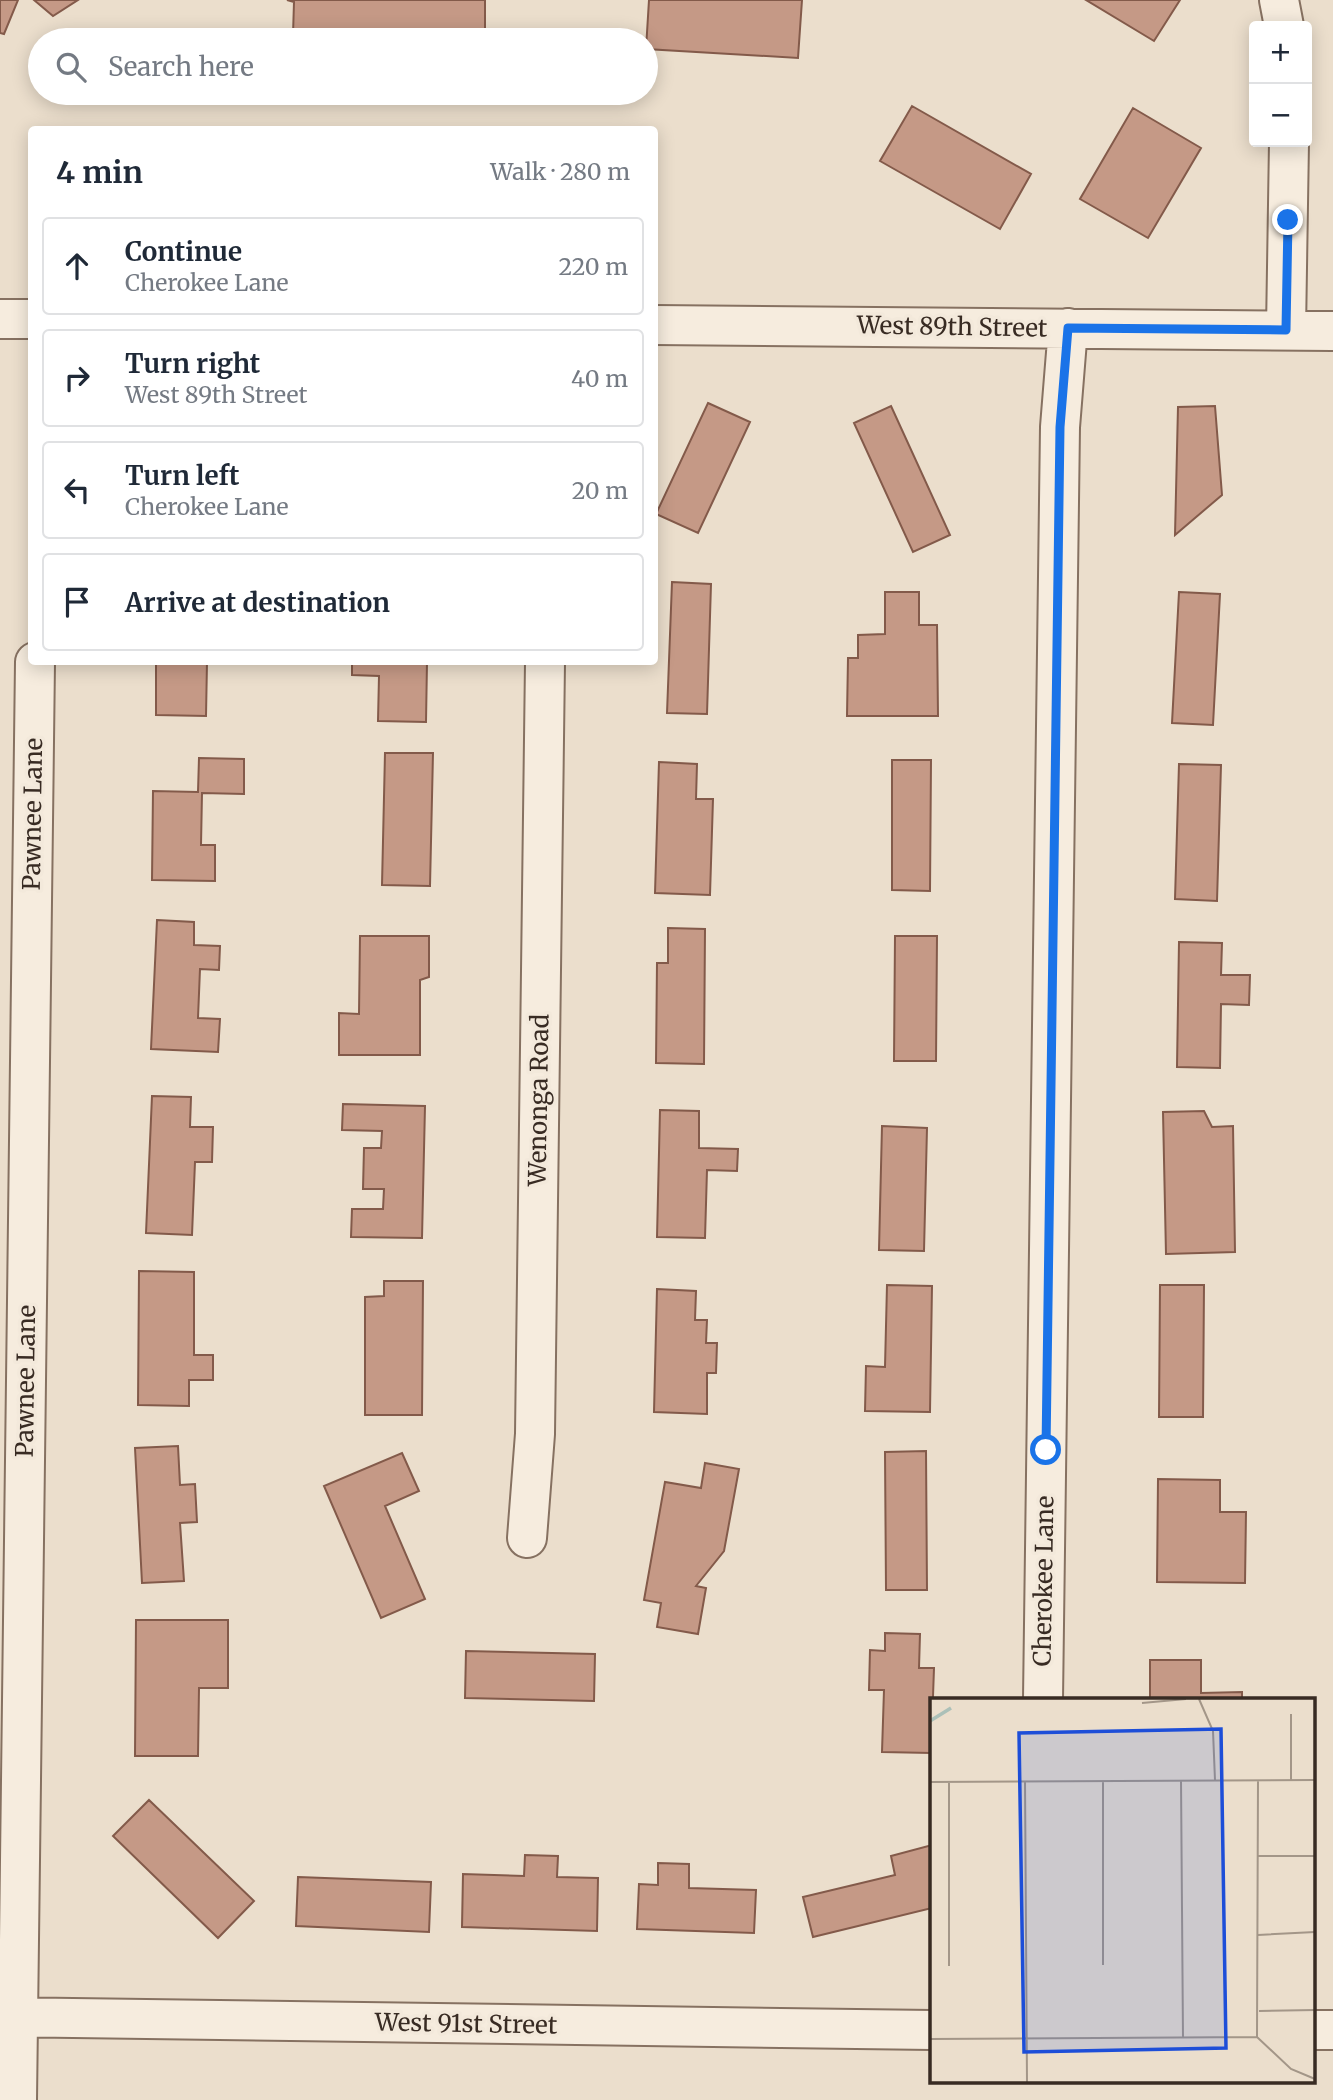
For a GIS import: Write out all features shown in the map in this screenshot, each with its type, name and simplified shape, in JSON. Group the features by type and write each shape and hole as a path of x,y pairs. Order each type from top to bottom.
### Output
{"street":[{"path":"1279,0 1282,21"},
{"path":"1286,330 1289,147"},
{"path":"0,319 28,319"},
{"name":"West 89th Street","path":"658,325 1333,331"},
{"name":"Cherokee Lane","path":"1043,1698 1060,427 1068,328"},
{"name":"Pawnee Lane","path":"17,2100 9,2018 35,665"},
{"name":"Wenonga Road","path":"527,1538 535,1434 545,665"},
{"name":"West 91st Street","path":"9,2018 930,2030"}],"building":[{"path":"0,0 18,0 4,34 0,33"},
{"path":"34,0 78,0 53,16"},
{"path":"287,0 485,0 485,28 293,28 294,2"},
{"path":"649,0 802,0 798,58 658,50 658,28 647,28"},
{"path":"1086,0 1180,0 1154,41"},
{"path":"912,106 1031,174 1000,229 880,161"},
{"path":"1133,108 1201,148 1148,238 1080,199"},
{"path":"708,403 750,422 698,533 658,515 658,510"},
{"path":"891,406 950,535 913,552 854,423"},
{"path":"1215,406 1222,495 1175,535 1178,407"},
{"path":"672,582 711,584 707,714 667,713"},
{"path":"885,592 919,592 919,625 937,625 938,716 847,716 848,658 858,658 858,635 885,634"},
{"path":"1179,592 1220,594 1213,725 1172,723"},
{"path":"156,665 207,665 206,716 156,715"},
{"path":"352,665 427,665 426,722 378,721 379,676 352,675"},
{"path":"385,753 433,753 430,886 382,885"},
{"path":"199,758 244,759 244,794 202,793 201,845 215,845 215,881 152,880 153,791 198,792"},
{"path":"892,760 931,760 930,891 892,890"},
{"path":"659,762 697,764 696,799 713,799 710,895 655,893"},
{"path":"1179,764 1221,765 1217,901 1175,899"},
{"path":"157,920 194,922 194,945 220,946 219,970 200,969 198,1018 220,1019 218,1052 151,1049"},
{"path":"668,928 705,929 704,1064 656,1063 657,963 668,963"},
{"path":"360,936 429,936 429,977 420,980 420,1055 339,1055 339,1013 359,1014"},
{"path":"895,936 937,936 936,1061 894,1061"},
{"path":"1179,942 1222,943 1221,975 1250,975 1249,1005 1221,1004 1220,1068 1177,1067"},
{"path":"152,1096 191,1097 190,1127 213,1127 212,1162 195,1162 192,1235 146,1233"},
{"path":"343,1104 425,1106 422,1238 351,1237 352,1209 383,1209 384,1189 363,1189 364,1148 381,1148 382,1131 342,1130"},
{"path":"660,1110 699,1111 699,1148 738,1149 737,1171 707,1170 705,1238 657,1237"},
{"path":"1204,1111 1212,1127 1233,1126 1235,1252 1166,1254 1163,1112"},
{"path":"882,1126 927,1128 924,1251 879,1250"},
{"path":"139,1271 194,1272 194,1355 213,1355 213,1380 189,1380 189,1406 138,1405"},
{"path":"384,1281 423,1281 422,1415 365,1415 365,1297 384,1296"},
{"path":"887,1285 932,1286 930,1412 865,1411 866,1366 885,1367"},
{"path":"1160,1285 1204,1285 1203,1417 1159,1417"},
{"path":"657,1289 696,1291 695,1320 707,1320 706,1343 717,1343 716,1373 707,1373 707,1414 654,1412"},
{"path":"178,1446 180,1485 195,1484 197,1522 180,1523 184,1581 142,1583 135,1448"},
{"path":"926,1451 927,1590 886,1590 885,1452"},
{"path":"402,1453 419,1491 385,1506 425,1599 381,1618 324,1486"},
{"path":"705,1463 739,1469 724,1551 696,1586 706,1588 698,1634 657,1627 661,1603 644,1600 665,1482 701,1488"},
{"path":"1158,1479 1220,1480 1220,1512 1246,1512 1245,1583 1157,1582"},
{"path":"136,1620 228,1620 228,1688 199,1688 198,1756 135,1756"},
{"path":"885,1633 920,1634 919,1668 934,1668 933,1698 930,1698 930,1753 882,1752 884,1690 869,1690 870,1650 885,1651"},
{"path":"466,1651 595,1654 594,1701 465,1698"},
{"path":"1150,1660 1201,1660 1201,1693 1242,1692 1242,1698 1150,1698"},
{"path":"149,1800 254,1901 218,1938 113,1836"},
{"path":"930,1846 930,1908 813,1937 803,1897 895,1875 891,1856"},
{"path":"525,1855 558,1856 557,1877 598,1878 597,1931 462,1927 463,1874 524,1876"},
{"path":"658,1863 689,1864 689,1888 756,1890 754,1933 637,1929 639,1884 658,1885"},
{"path":"298,1877 431,1882 429,1932 296,1926"}],"route":[{"path":"1046,1450 1060,427 1068,328 1286,330 1288,220"}]}
